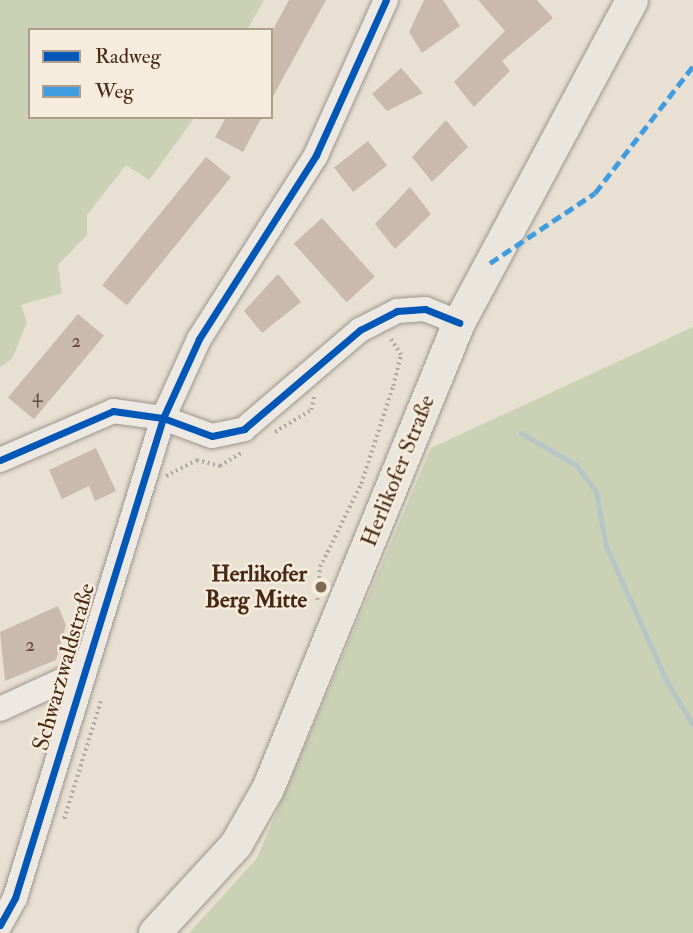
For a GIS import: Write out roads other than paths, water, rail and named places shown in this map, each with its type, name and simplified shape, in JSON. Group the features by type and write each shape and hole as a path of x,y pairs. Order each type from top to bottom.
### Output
{"main road":[{"name":"Herlikofer Straße","path":"155,933 236,845 268,789 459,323 632,0"}],"street":[{"name":"Schwarzwaldstraße","path":"0,925 56,769 81,672 163,418 199,339 316,155 386,0"},
{"path":"0,460 113,411 163,418 212,436 244,429 360,330 397,311 425,309 459,323"},
{"path":"0,709 81,672"}],"waterway":[{"path":"521,433 576,465 596,492 606,546 667,682 693,725"}],"place":[{"name":"Herlikofer Berg Mitte","path":"321,587"}]}
